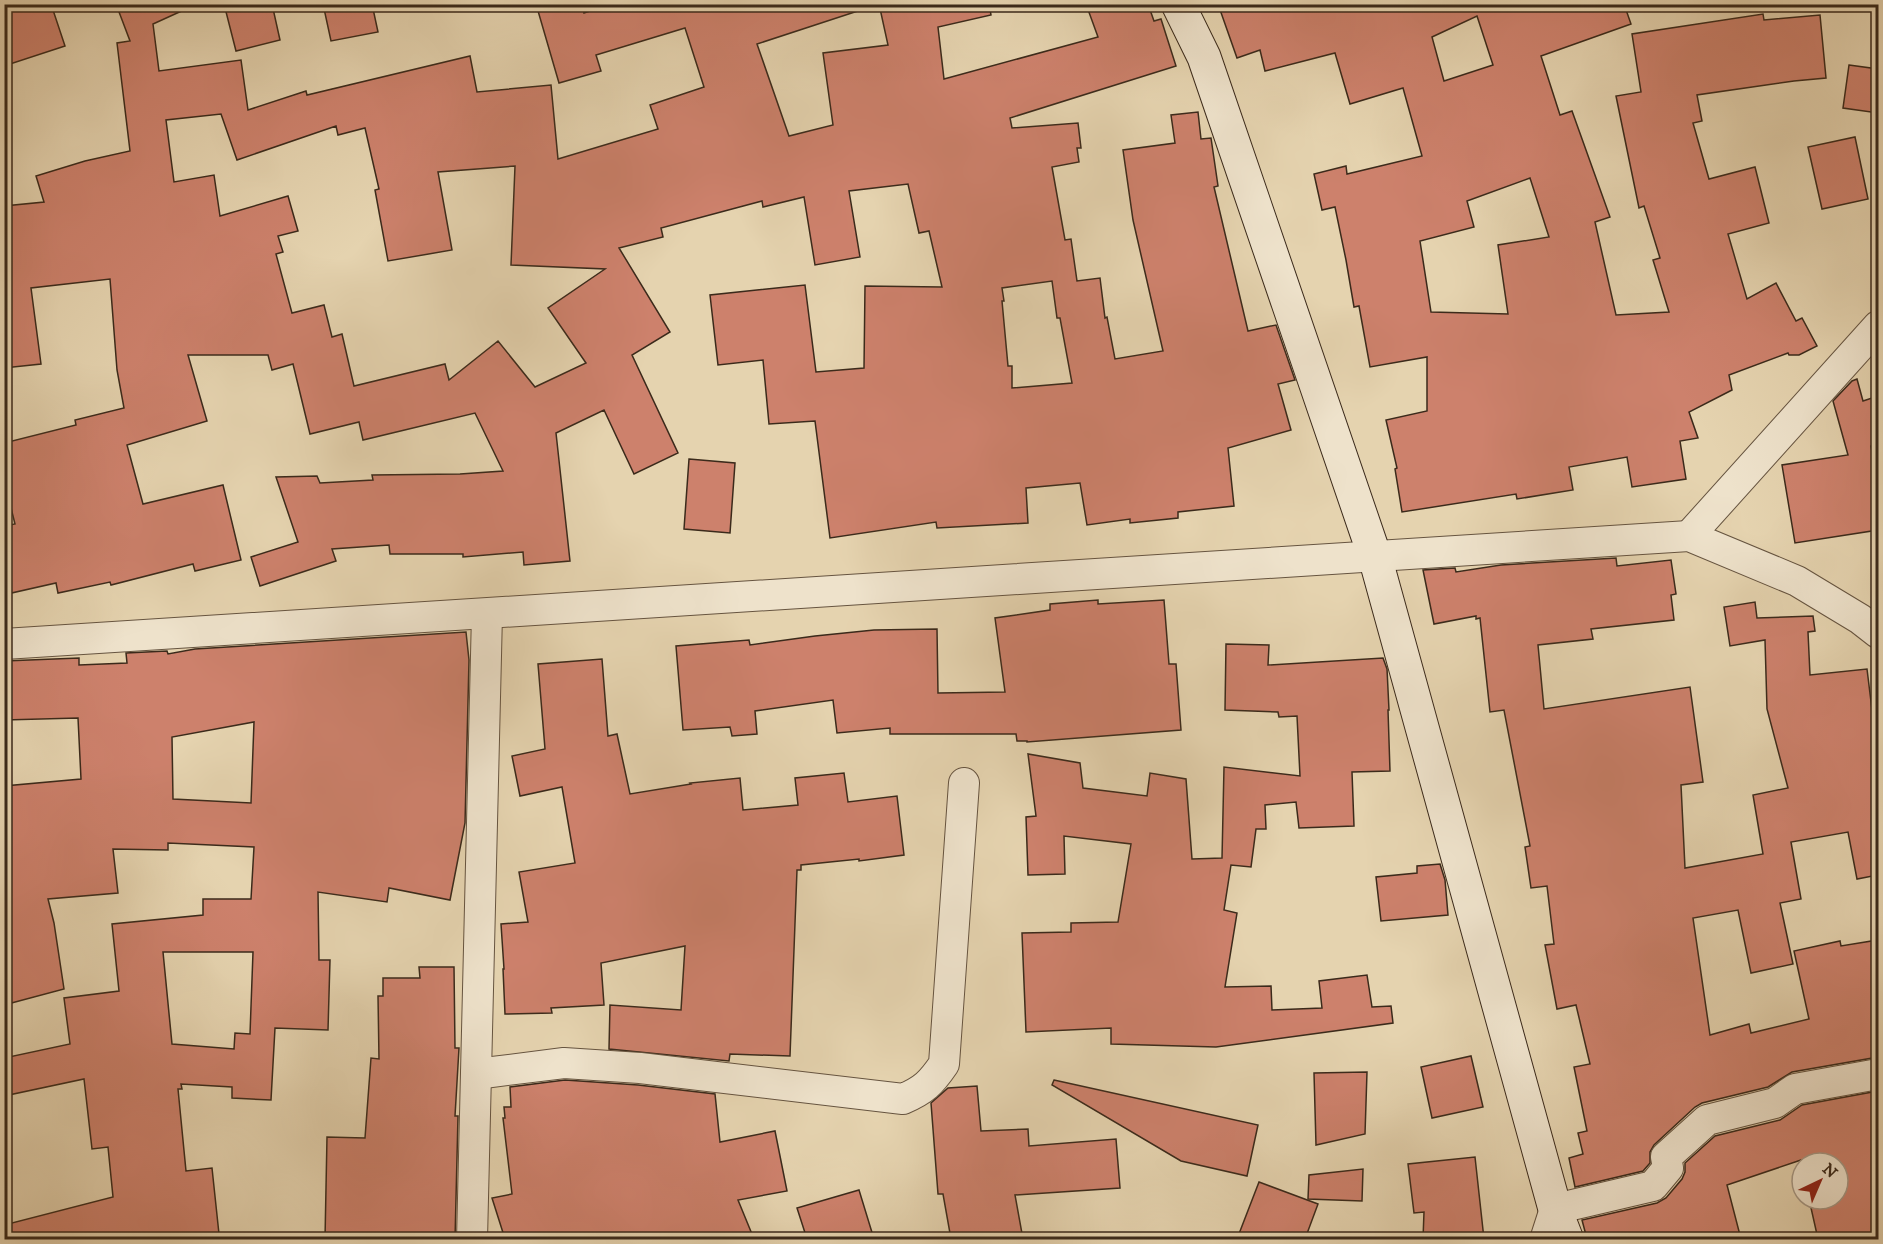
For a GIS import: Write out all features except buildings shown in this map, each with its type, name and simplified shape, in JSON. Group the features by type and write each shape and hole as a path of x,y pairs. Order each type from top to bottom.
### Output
{"street":[{"path":"1178,4 1204,57 1375,557 1555,1209 1567,1239"},
{"path":"1689,536 1878,326"},
{"path":"4,644 1689,536 1797,581 1860,618 1878,633"},
{"path":"472,1239 487,614"},
{"path":"476,1074 564,1063 640,1068 903,1100 920,1092 932,1082 944,1064 964,783"},
{"path":"1555,1209 1653,1186 1668,1168 1666,1157 1707,1120 1775,1103 1795,1089 1878,1074"},
{"path":"1545,1239 1555,1209"}]}
